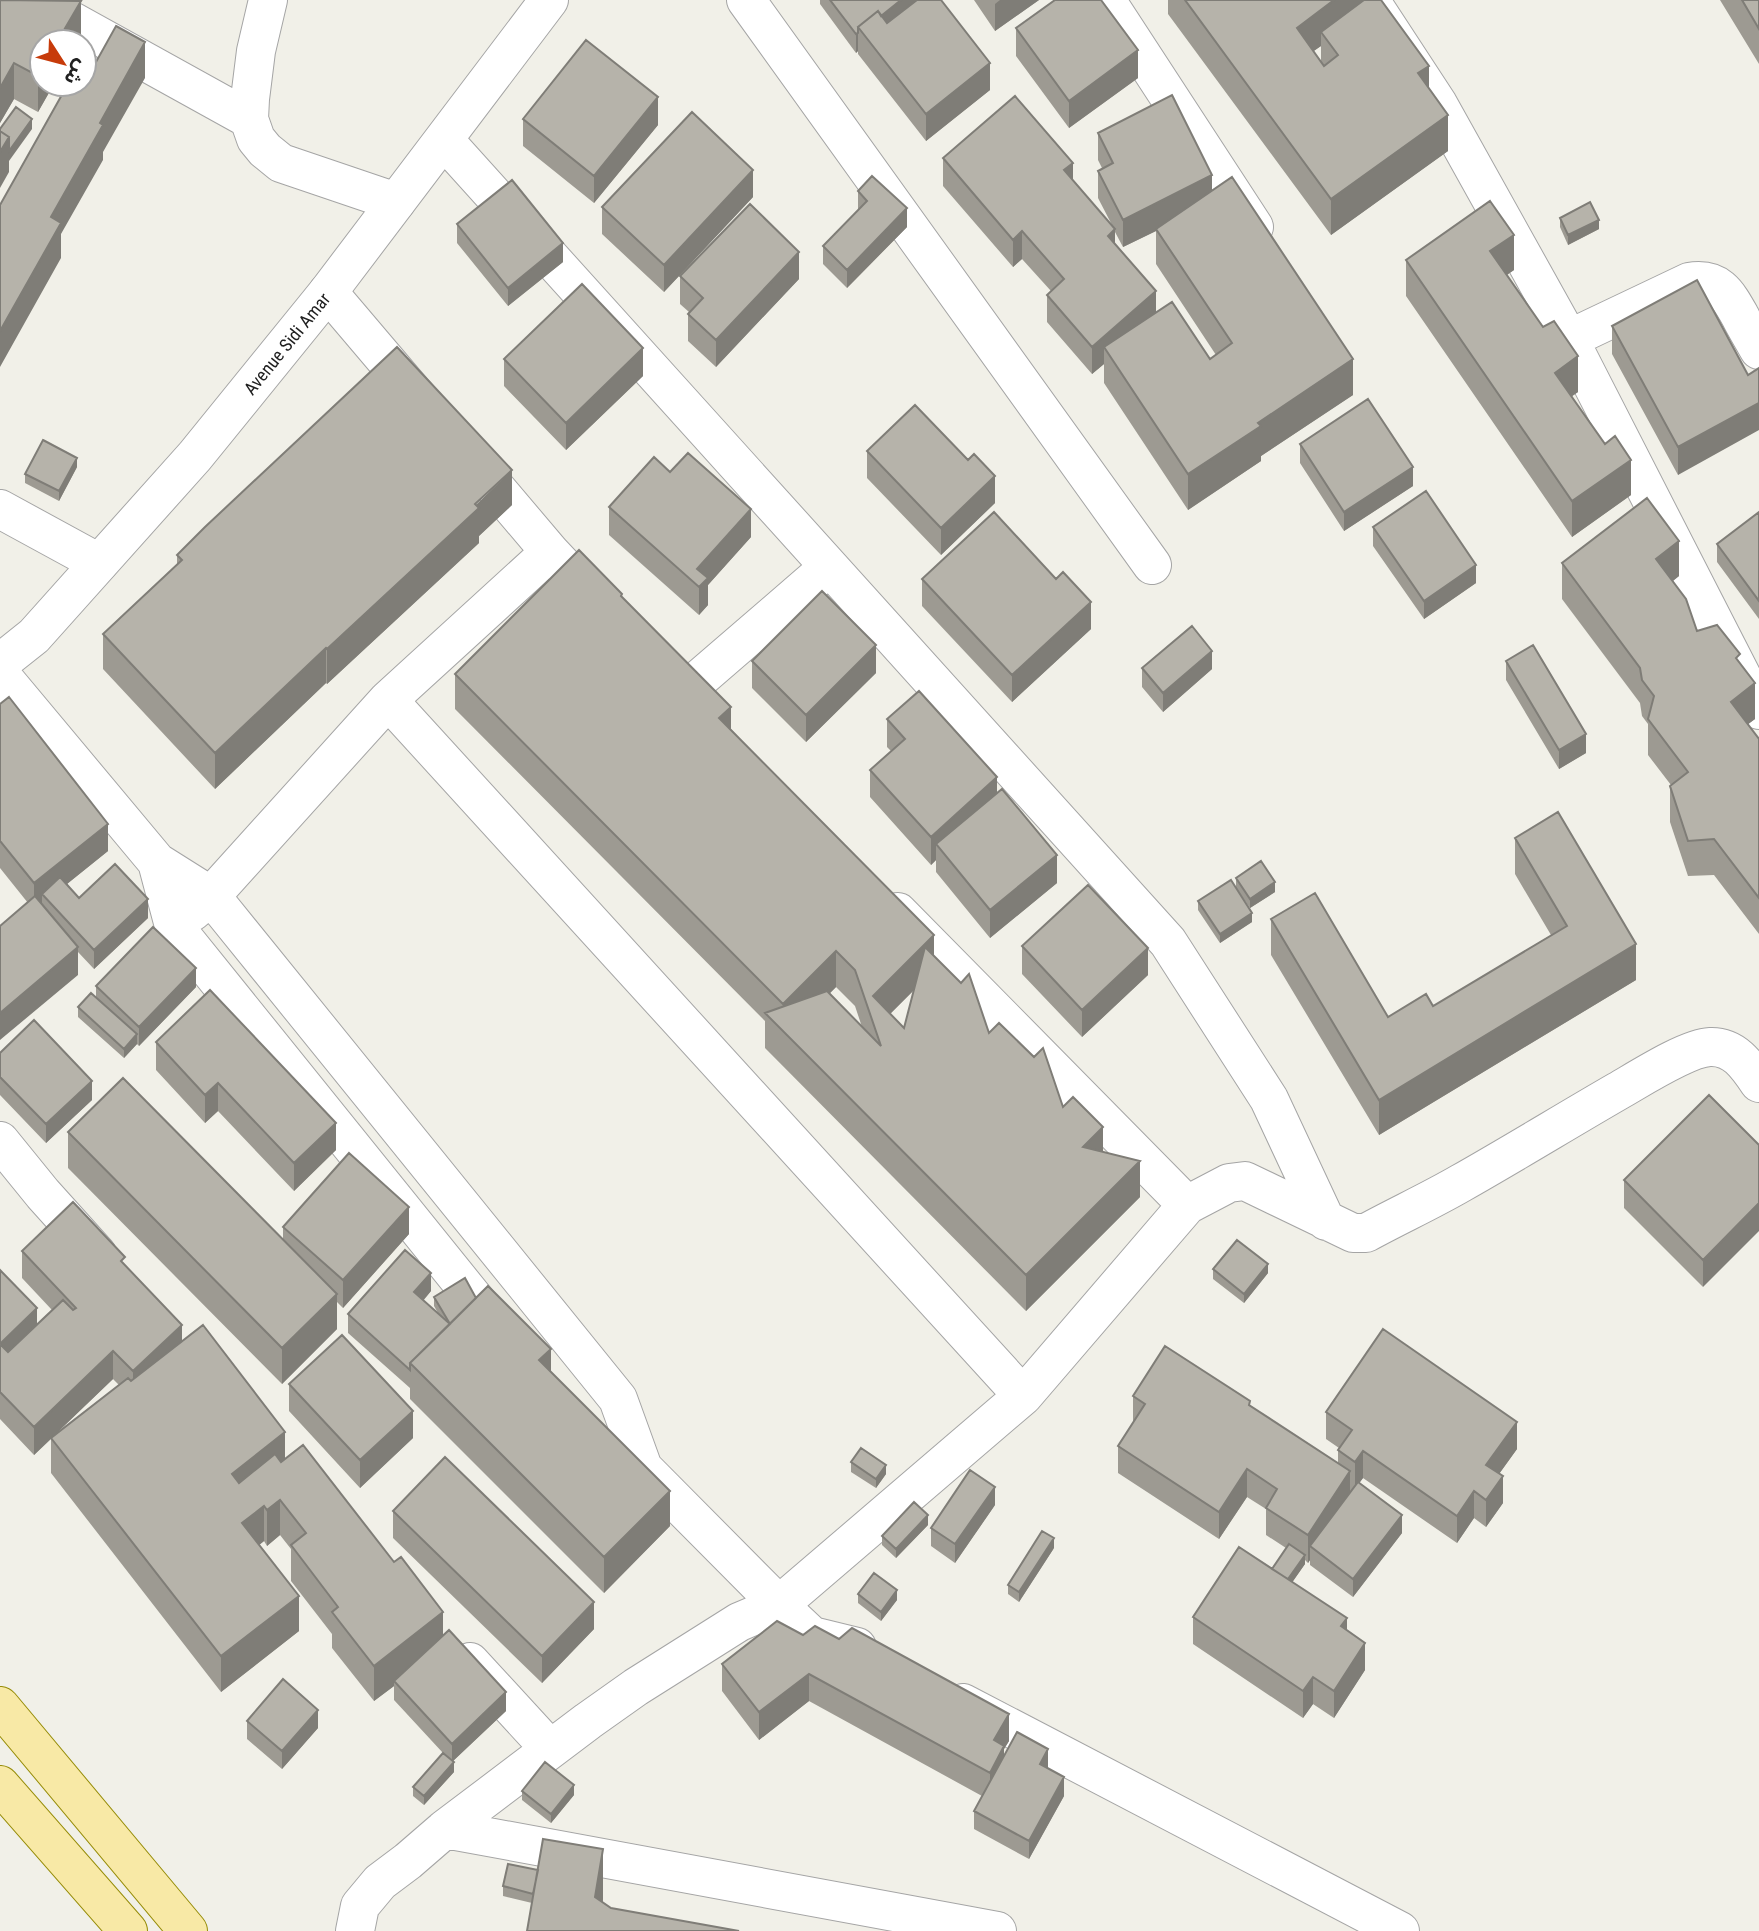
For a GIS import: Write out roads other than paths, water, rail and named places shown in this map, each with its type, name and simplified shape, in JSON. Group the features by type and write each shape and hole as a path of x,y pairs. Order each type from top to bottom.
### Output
{"main road":[{"path":"0,1706 188,1931"},
{"path":"0,1785 128,1931"}],"street":[{"path":"34,0 249,119"},
{"path":"268,0 256,51 249,119 256,139 281,163 396,202"},
{"name":"Avenue Sidi Amar","path":"0,663 34,636 195,456 328,292 549,0"},
{"path":"746,0 1152,565"},
{"path":"1106,0 1270,252"},
{"path":"1370,0 1438,104 1569,339 1759,710"},
{"path":"444,140 1168,942 1269,1099 1326,1221"},
{"path":"1569,339 1689,282 1699,281 1710,282 1728,295 1759,350"},
{"path":"328,292 550,552 626,633"},
{"path":"0,509 99,563"},
{"path":"174,926 211,897 387,700 550,552"},
{"path":"683,693 829,567"},
{"path":"0,674 157,862 211,897 618,1399 643,1468"},
{"path":"387,700 1023,1396"},
{"path":"157,862 174,926 516,1351"},
{"path":"877,890 1187,1205"},
{"path":"355,1931 360,1906 380,1882 444,1829 597,1714 683,1656 739,1622 779,1605 1023,1396 1187,1205 1229,1183 1245,1181 1353,1233 1366,1233 1458,1184 1656,1069 1696,1050 1710,1047 1733,1053 1741,1059 1759,1083"},
{"path":"0,1141 43,1194 118,1277"},
{"path":"598,1444 643,1468 812,1636 852,1645 889,1664"},
{"path":"446,1636 550,1749"},
{"path":"937,1689 1400,1931"},
{"path":"444,1829 997,1931"}]}
